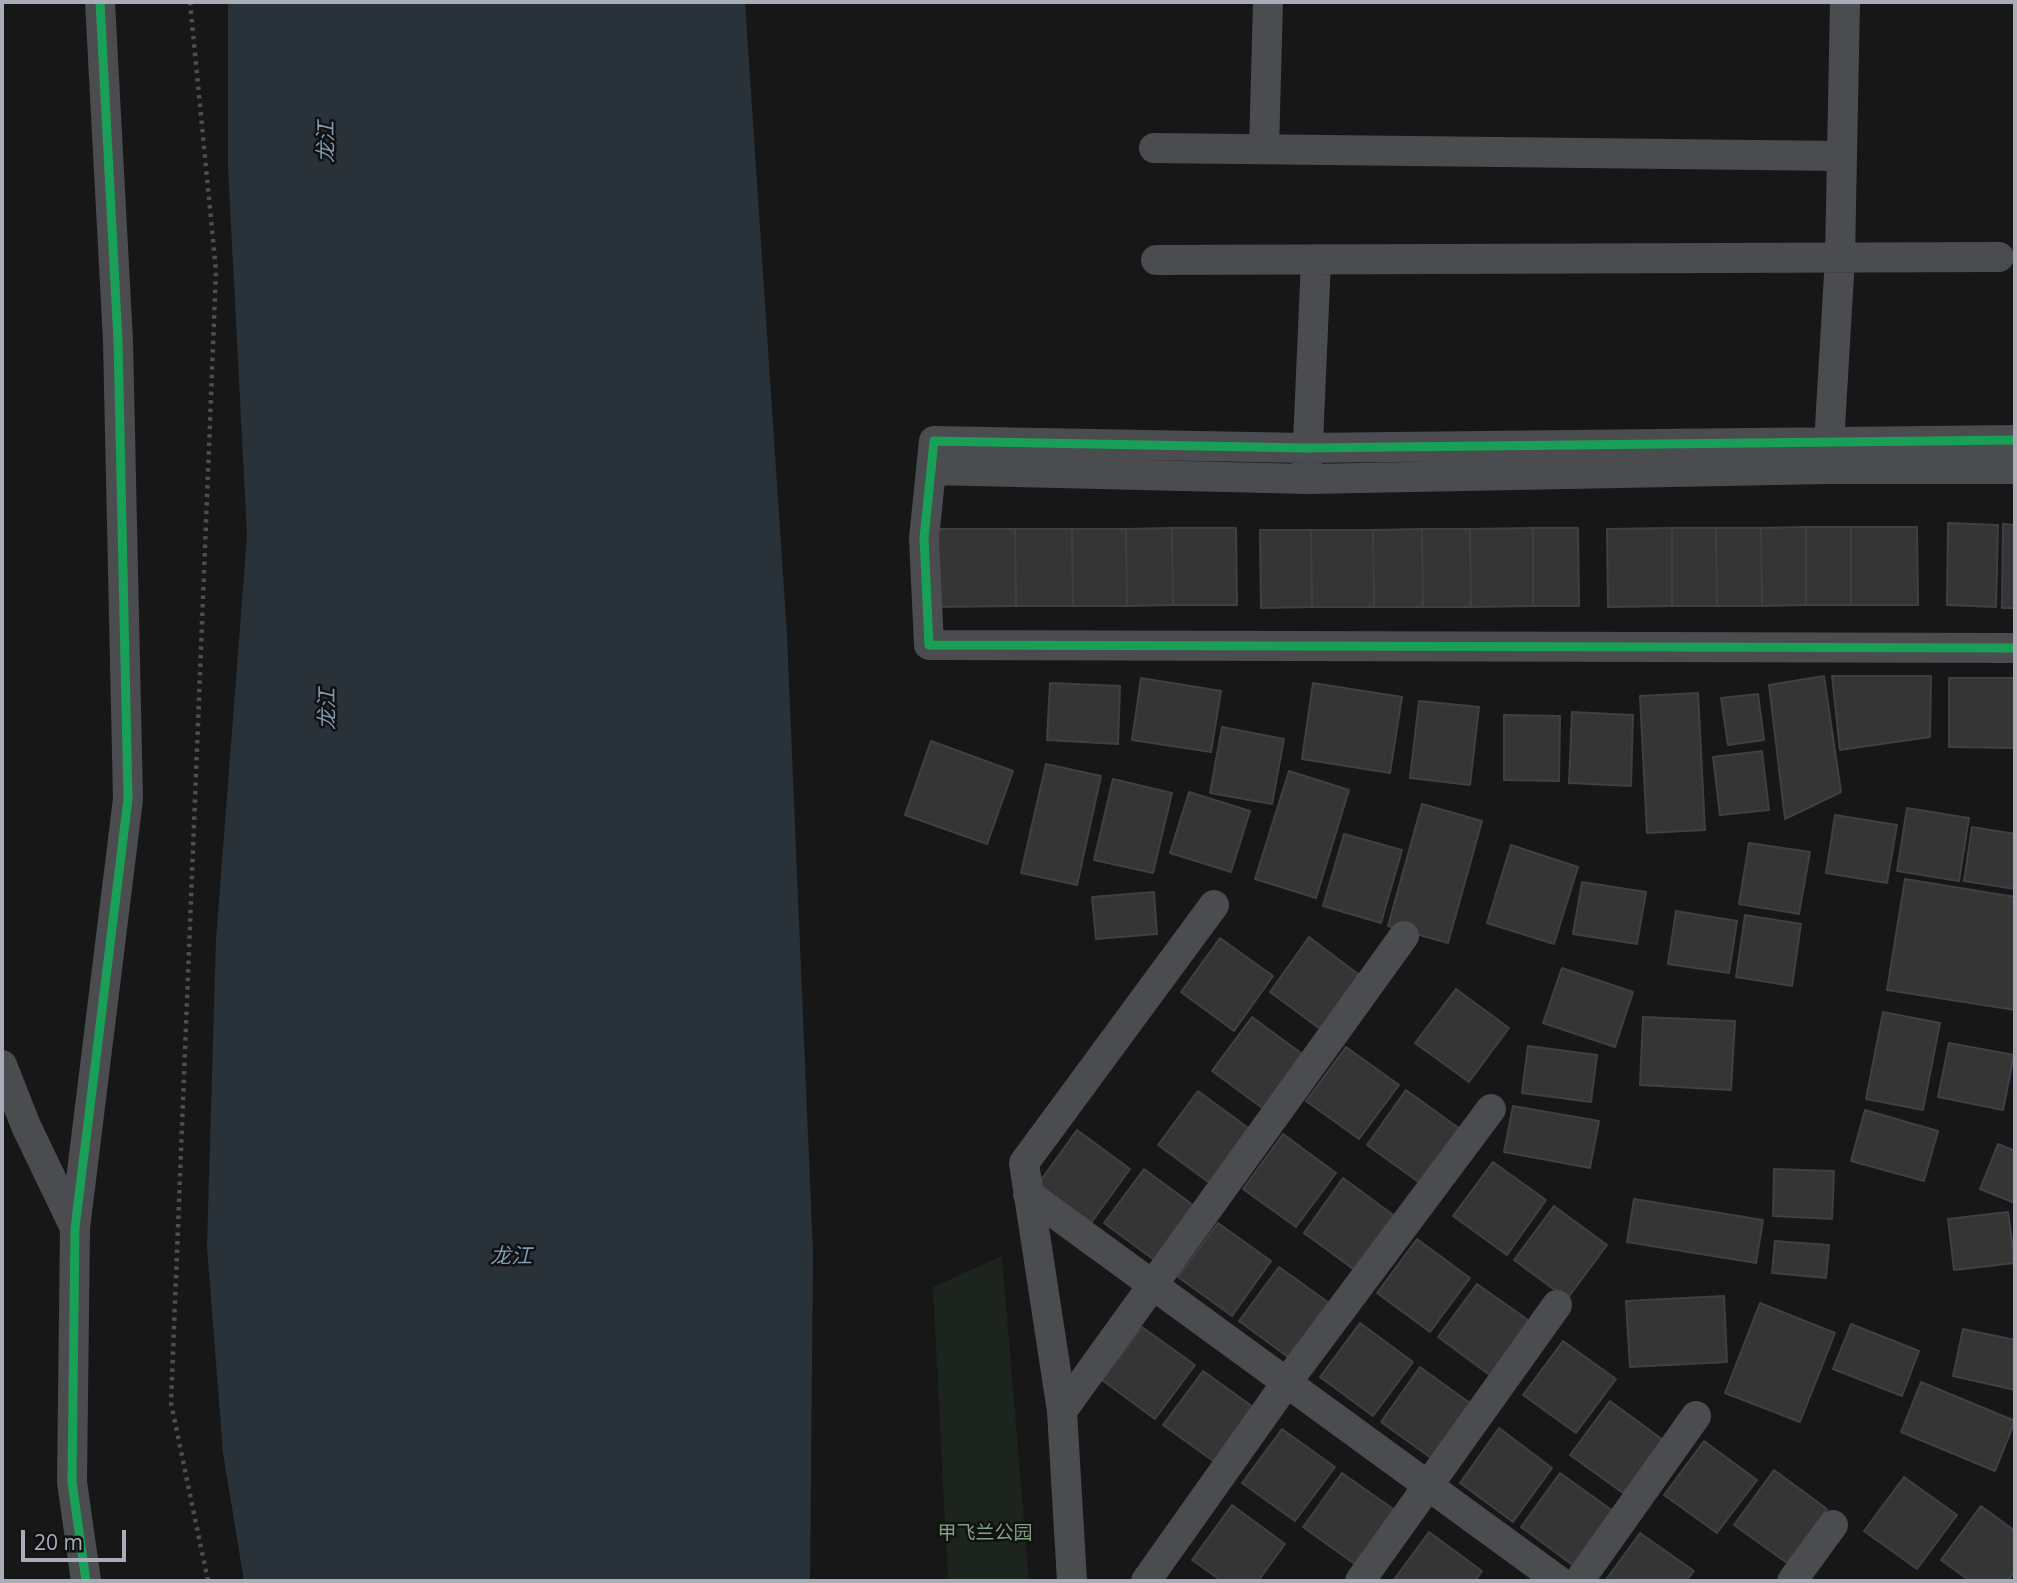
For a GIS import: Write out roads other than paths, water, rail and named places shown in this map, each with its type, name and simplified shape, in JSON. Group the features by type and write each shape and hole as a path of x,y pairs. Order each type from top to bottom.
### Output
{"street":[{"path":"86,1581 72,1482 75,1228 128,799 118,341 100,2"},
{"path":"1264,149 1268,2"},
{"path":"1828,456 1840,258 1845,2"},
{"path":"1154,148 1842,156"},
{"path":"1156,260 1998,257"},
{"path":"1308,479 1305,448 1315,260"},
{"path":"932,470 1308,479 1828,456 2015,440"},
{"path":"2015,469 1828,456 934,441 924,538 929,645 2015,648"},
{"path":"1072,1581 1062,1411 1024,1163 1214,905"},
{"path":"1062,1411 1404,936"},
{"path":"2,1065 26,1126 75,1228"},
{"path":"1146,1581 1287,1382 1491,1109"},
{"path":"1028,1194 1559,1581"},
{"path":"1360,1581 1558,1306"},
{"path":"1579,1581 1696,1416"},
{"path":"1792,1581 1833,1525"}],"water":[{"name":"龙江","path":"228,2 745,2 787,636 813,1254 810,1581 244,1581 223,1453 207,1246 216,939 247,535 228,166"}],"park label":[{"name":"甲飞兰公园","path":"985,1534"}]}
